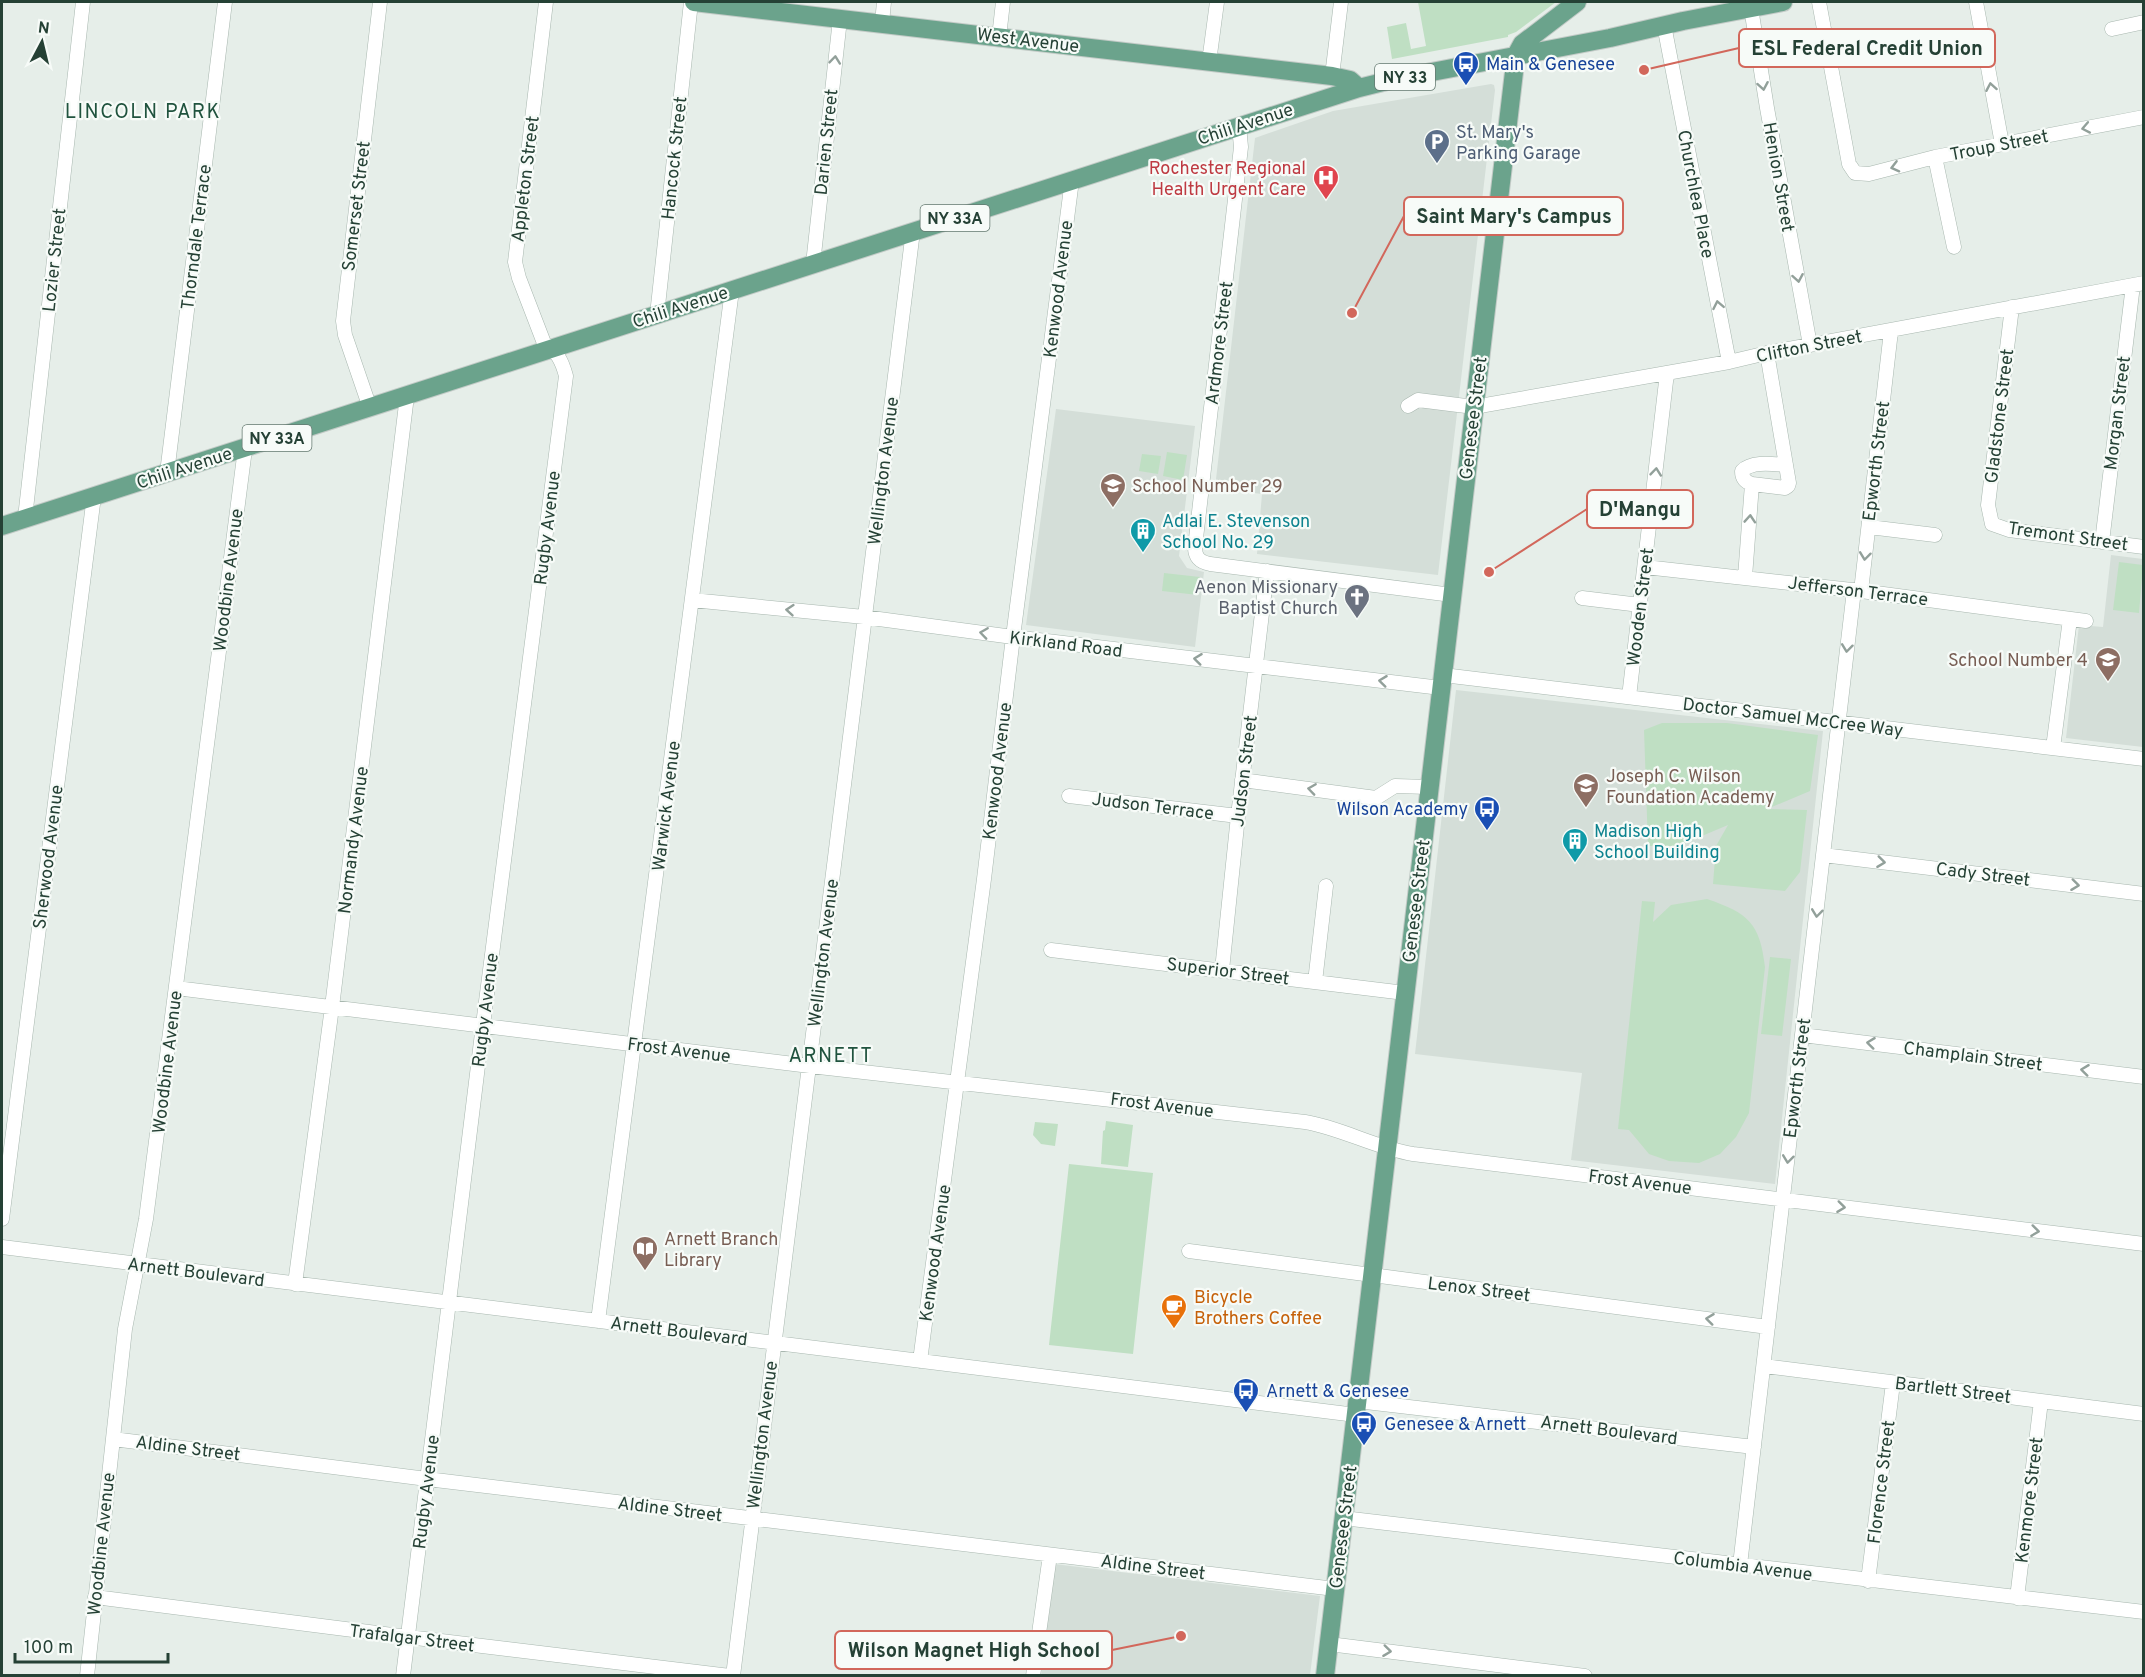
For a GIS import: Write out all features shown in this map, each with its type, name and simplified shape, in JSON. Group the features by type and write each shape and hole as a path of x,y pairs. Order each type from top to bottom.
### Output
{"main road":[{"name":"West Avenue","path":"693,2 1332,76 1350,81 1359,88"},
{"path":"1516,55 1522,44 1577,2"},
{"name":"NY 33","path":"1359,88 1783,2"},
{"name":"Genesee Street","path":"1325,1676 1516,55"},
{"name":"Chili Avenue","path":"2,526 1359,88"}],"street":[{"name":"Lozier Street","path":"25,518 83,2"},
{"name":"Thorndale Terrace","path":"167,473 225,2"},
{"name":"Somerset Street","path":"370,408 345,335 343,321 380,2"},
{"name":"Appleton Street","path":"546,2 515,262 544,343 552,348"},
{"name":"Hancock Street","path":"657,315 693,2"},
{"path":"882,23 884,2"},
{"path":"999,37 1003,2"},
{"path":"1209,62 1217,2"},
{"path":"1332,76 1341,2"},
{"name":"Troup Street","path":"1819,2 1849,164 1855,173 1869,174 1935,157 2144,117"},
{"path":"1976,2 2002,144"},
{"name":"Henion Street","path":"1751,8 1761,76 1810,345"},
{"name":"Darien Street","path":"813,264 840,19"},
{"path":"2112,29 2144,22"},
{"name":"Churchlea Place","path":"1664,25 1729,362"},
{"name":"Ardmore Street","path":"1239,126 1241,143 1195,547 1198,559 1210,564 1267,571"},
{"path":"1935,157 1954,247"},
{"name":"Kenwood Avenue","path":"920,1361 983,890 1072,180"},
{"name":"Wellington Avenue","path":"732,1676 913,231"},
{"name":"Clifton Street","path":"1408,406 1418,400 1474,407 1729,362 2138,284"},
{"name":"Morgan Street","path":"2102,542 2138,284"},
{"name":"Warwick Avenue","path":"598,1321 732,290"},
{"name":"Gladstone Street","path":"1992,524 1988,505 2012,307"},
{"name":"Epworth Street","path":"1740,1565 1839,722 1869,527 1891,331"},
{"name":"Rugby Avenue","path":"403,1676 483,1025 567,376 562,361 552,348"},
{"path":"1767,353 1786,465 1788,486 1785,488 1747,483 1742,475 1746,467 1761,464 1786,465"},
{"name":"Wooden Street","path":"1629,697 1667,373"},
{"name":"Normandy Avenue","path":"295,1284 332,1007 407,396"},
{"name":"Woodbine Avenue","path":"87,1676 125,1329 146,1219 245,448"},
{"path":"1745,578 1752,484"},
{"name":"Sherwood Avenue","path":"2,1219 94,496"},
{"name":"Tremont Street","path":"1992,524 2009,530 2144,547"},
{"path":"1869,527 1935,535"},
{"name":"Jefferson Terrace","path":"1645,567 1858,591 2086,621"},
{"path":"1267,571 1452,595"},
{"name":"Judson Street","path":"1222,970 1267,571"},
{"path":"1582,598 1640,605"},
{"name":"Kirkland Road","path":"692,600 864,616 1013,637 1256,666 1442,682"},
{"path":"2053,748 2070,619"},
{"name":"Doctor Samuel McCree Way","path":"1442,682 1629,697 2144,759"},
{"path":"1242,780 1376,798 1395,786 1430,787"},
{"name":"Judson Terrace","path":"1069,796 1238,816"},
{"name":"Cady Street","path":"1823,855 2144,894"},
{"path":"1315,982 1326,886"},
{"name":"Superior Street","path":"1051,950 1405,993"},
{"name":"Frost Avenue","path":"176,987 810,1066 1305,1122 1329,1127 1413,1154 2144,1244"},
{"name":"Champlain Street","path":"1802,1035 2144,1077"},
{"name":"Arnett Boulevard","path":"2,1247 920,1361 1356,1408 1754,1447"},
{"name":"Lenox Street","path":"1189,1251 1768,1327"},
{"name":"Bartlett Street","path":"1764,1366 2144,1414"},
{"name":"Florence Street","path":"1868,1581 1893,1383"},
{"name":"Kenmore Street","path":"2017,1598 2041,1401"},
{"name":"Aldine Street","path":"113,1439 1335,1589"},
{"name":"Columbia Avenue","path":"1344,1518 2144,1612"},
{"path":"1033,1676 1050,1554"},
{"name":"Trafalgar Street","path":"95,1597 732,1676"},
{"path":"1329,1644 1585,1676"}],"shaded area":[{"path":"1494,85 1495,90 1438,575 1257,554 1262,494 1215,488 1255,138 1333,111"},
{"name":"School Number 29","path":"1056,409 1195,426 1179,556 1187,568 1204,572 1195,647 1026,625"},
{"name":"School Number 4","path":"2111,555 2143,559 2143,747 2066,738 2079,625 2103,627"},
{"path":"1456,690 1823,731 1775,1184 1571,1160 1582,1073 1415,1054"},
{"path":"1054,1564 1320,1596 1310,1675 1041,1676"}],"green space":[{"path":"1418,2 1556,2 1508,37 1392,59 1387,27 1406,23 1411,49 1426,46"},
{"path":"1167,452 1187,455 1183,480 1163,476"},
{"path":"1142,454 1161,456 1158,474 1139,471"},
{"path":"2119,562 2143,565 2139,613 2113,610"},
{"path":"1164,573 1200,577 1198,595 1162,591"},
{"path":"1662,723 1727,723 1818,735 1810,791 1767,809 1807,810 1800,872 1785,891 1713,884 1716,846 1728,825 1678,846 1648,846 1644,730"},
{"path":"1707,899 1733,909 1750,922 1760,940 1763,952 1765,967 1749,1113 1736,1137 1720,1154 1699,1163 1669,1161 1649,1154 1629,1130 1618,1129 1642,901 1655,902 1653,922 1671,905"},
{"path":"1770,957 1791,959 1782,1036 1761,1034"},
{"path":"1106,1121 1133,1125 1128,1167 1101,1164 1103,1131"},
{"path":"1035,1122 1058,1124 1055,1146 1041,1144 1033,1135"},
{"path":"1069,1164 1153,1173 1133,1354 1049,1345"}],"place":[{"name":"ESL Federal Credit Union","path":"1644,70"},
{"name":"Main & Genesee","path":"1466,87"},
{"name":"St. Mary's Parking Garage","path":"1437,165"},
{"name":"Rochester Regional Health Urgent Care","path":"1326,201"},
{"name":"Saint Mary's Campus","path":"1352,313"},
{"name":"School Number 29","path":"1113,509"},
{"name":"Adlai E. Stevenson School No. 29","path":"1143,554"},
{"name":"D'Mangu","path":"1489,572"},
{"name":"Aenon Missionary Baptist Church","path":"1357,620"},
{"name":"School Number 4","path":"2108,683"},
{"name":"Joseph C. Wilson Foundation Academy","path":"1586,809"},
{"name":"Wilson Academy","path":"1487,832"},
{"name":"Madison High School Building","path":"1575,864"},
{"name":"Arnett Branch Library","path":"645,1272"},
{"name":"Bicycle Brothers Coffee","path":"1174,1330"},
{"name":"Arnett & Genesee","path":"1246,1414"},
{"name":"Genesee & Arnett","path":"1364,1447"},
{"name":"Wilson Magnet High School","path":"1181,1636"}],"district":[{"name":"LINCOLN PARK","path":"143,111"},
{"name":"ARNETT","path":"831,1055"}]}
